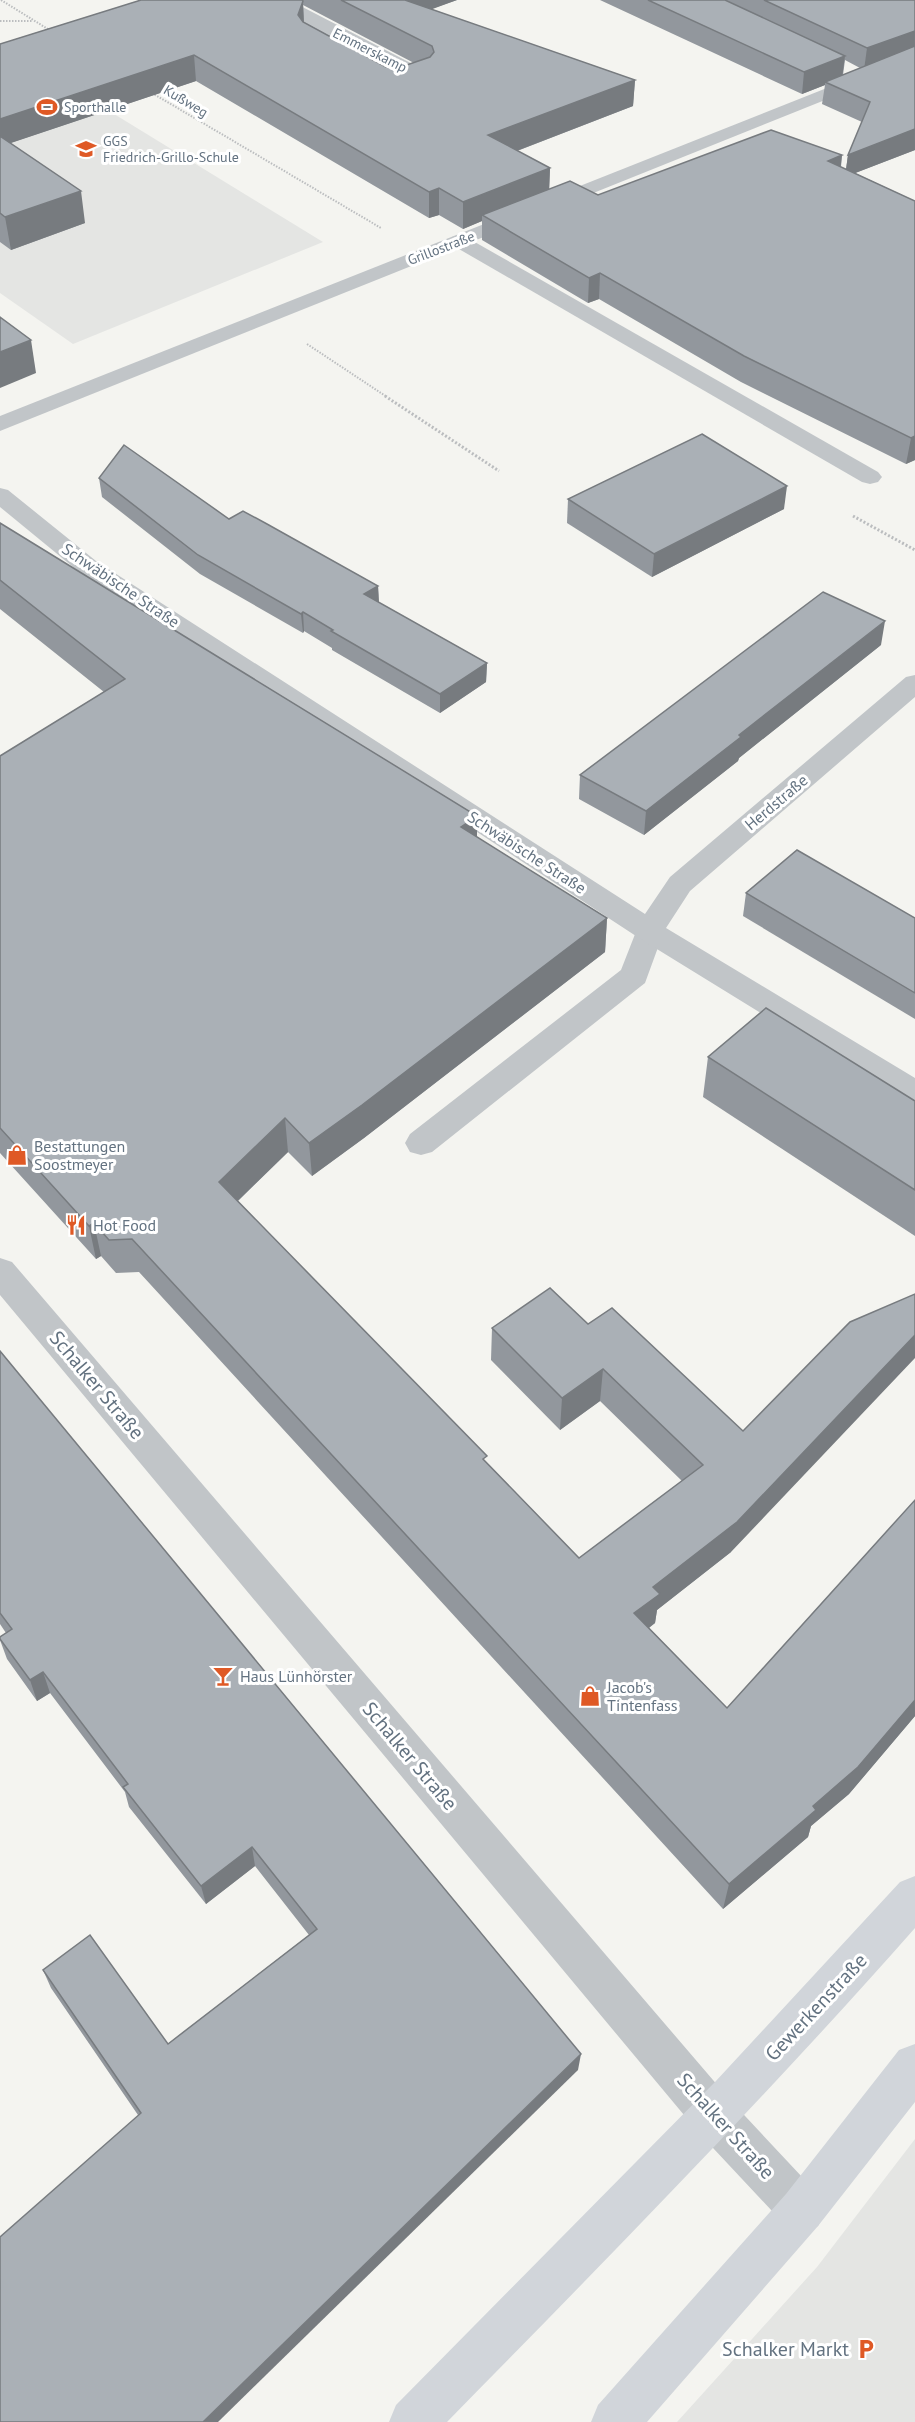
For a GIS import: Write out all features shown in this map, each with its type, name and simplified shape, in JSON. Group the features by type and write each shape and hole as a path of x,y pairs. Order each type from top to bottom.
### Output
{"street":[{"name":"Emmerskamp","path":"276,0 316,23 423,77 395,87 384,81"},
{"name":"Emmerskamp","path":"316,23 311,41 353,64"},
{"name":"Grillostraße","path":"0,424 915,58"},
{"path":"843,69 864,79"},
{"path":"459,241 870,477"},
{"name":"Schwäbische Straße","path":"0,495 87,566 649,931 915,1093"},
{"name":"Herdstraße","path":"421,1143 634,976 649,931 680,884 915,683"},
{"name":"Schalker Straße","path":"0,1270 715,2117 802,2210"},
{"name":"Gewerkenstraße","path":"715,2117 915,1897"},
{"path":"615,2422 802,2210 915,2066"},
{"path":"413,2422 715,2117"}],"path":[{"path":"1,0 54,33"},
{"path":"0,21 34,21"},
{"name":"Kußweg","path":"149,92 424,254"},
{"path":"266,317 499,471"}],"shaded area":[{"name":"GGS Friedrich-Grillo-Schule","path":"13,52 323,242 73,344 0,293 0,56"},
{"path":"915,2139 915,2422 677,2422 817,2267"}],"building":[{"path":"141,0 302,0 298,15 303,22 386,67 395,69 430,57 434,52 432,46 341,0 405,0 635,80 488,135 550,168 463,202 439,188 429,192 194,55 0,119 0,44"},
{"path":"648,0 725,0 845,56 804,72"},
{"path":"764,0 915,0 915,31 867,48"},
{"path":"915,46 915,129 848,155 870,102 825,82"},
{"path":"771,130 842,155 828,161 915,201 915,436 911,438 744,356 600,273 589,278 482,215 570,181 598,195"},
{"path":"0,136 81,191 5,217 0,213"},
{"path":"0,317 31,340 0,352"},
{"path":"702,434 787,486 654,554 568,499"},
{"path":"124,445 229,519 243,511 378,586 364,594 487,663 440,694 331,631 333,630 303,612 301,614 198,555 99,478"},
{"path":"0,523 477,816 461,827 607,918 309,1143 285,1118 219,1182 487,1456 483,1459 579,1558 703,1465 603,1369 562,1398 492,1328 550,1288 588,1324 612,1308 743,1431 850,1322 915,1294 915,1335 737,1522 653,1587 660,1594 634,1613 727,1708 915,1500 915,1700 858,1767 813,1806 816,1810 729,1884 132,1239 109,1240 94,1223 89,1226 0,1128 0,756 125,679 0,580"},
{"path":"823,592 885,621 646,811 580,775"},
{"path":"797,850 915,918 915,993 746,893"},
{"path":"766,1008 915,1101 915,1190 708,1057"},
{"path":"0,1351 581,2054 203,2422 0,2422 0,2237 141,2113 43,1970 90,1935 168,2044 317,1929 252,1847 201,1886 123,1787 128,1784 43,1672 30,1680 0,1639 12,1629 0,1613"}],"place":[{"name":"Sporthalle","path":"47,107"},
{"name":"GGS Friedrich-Grillo-Schule","path":"86,149"},
{"name":"Bestattungen Soostmeyer","path":"17,1155"},
{"name":"Hot Food","path":"76,1225"},
{"name":"Haus Lünhörster","path":"223,1676"},
{"name":"Jacob's Tintenfass","path":"590,1696"},
{"name":"Schalker Markt","path":"866,2349"}]}
